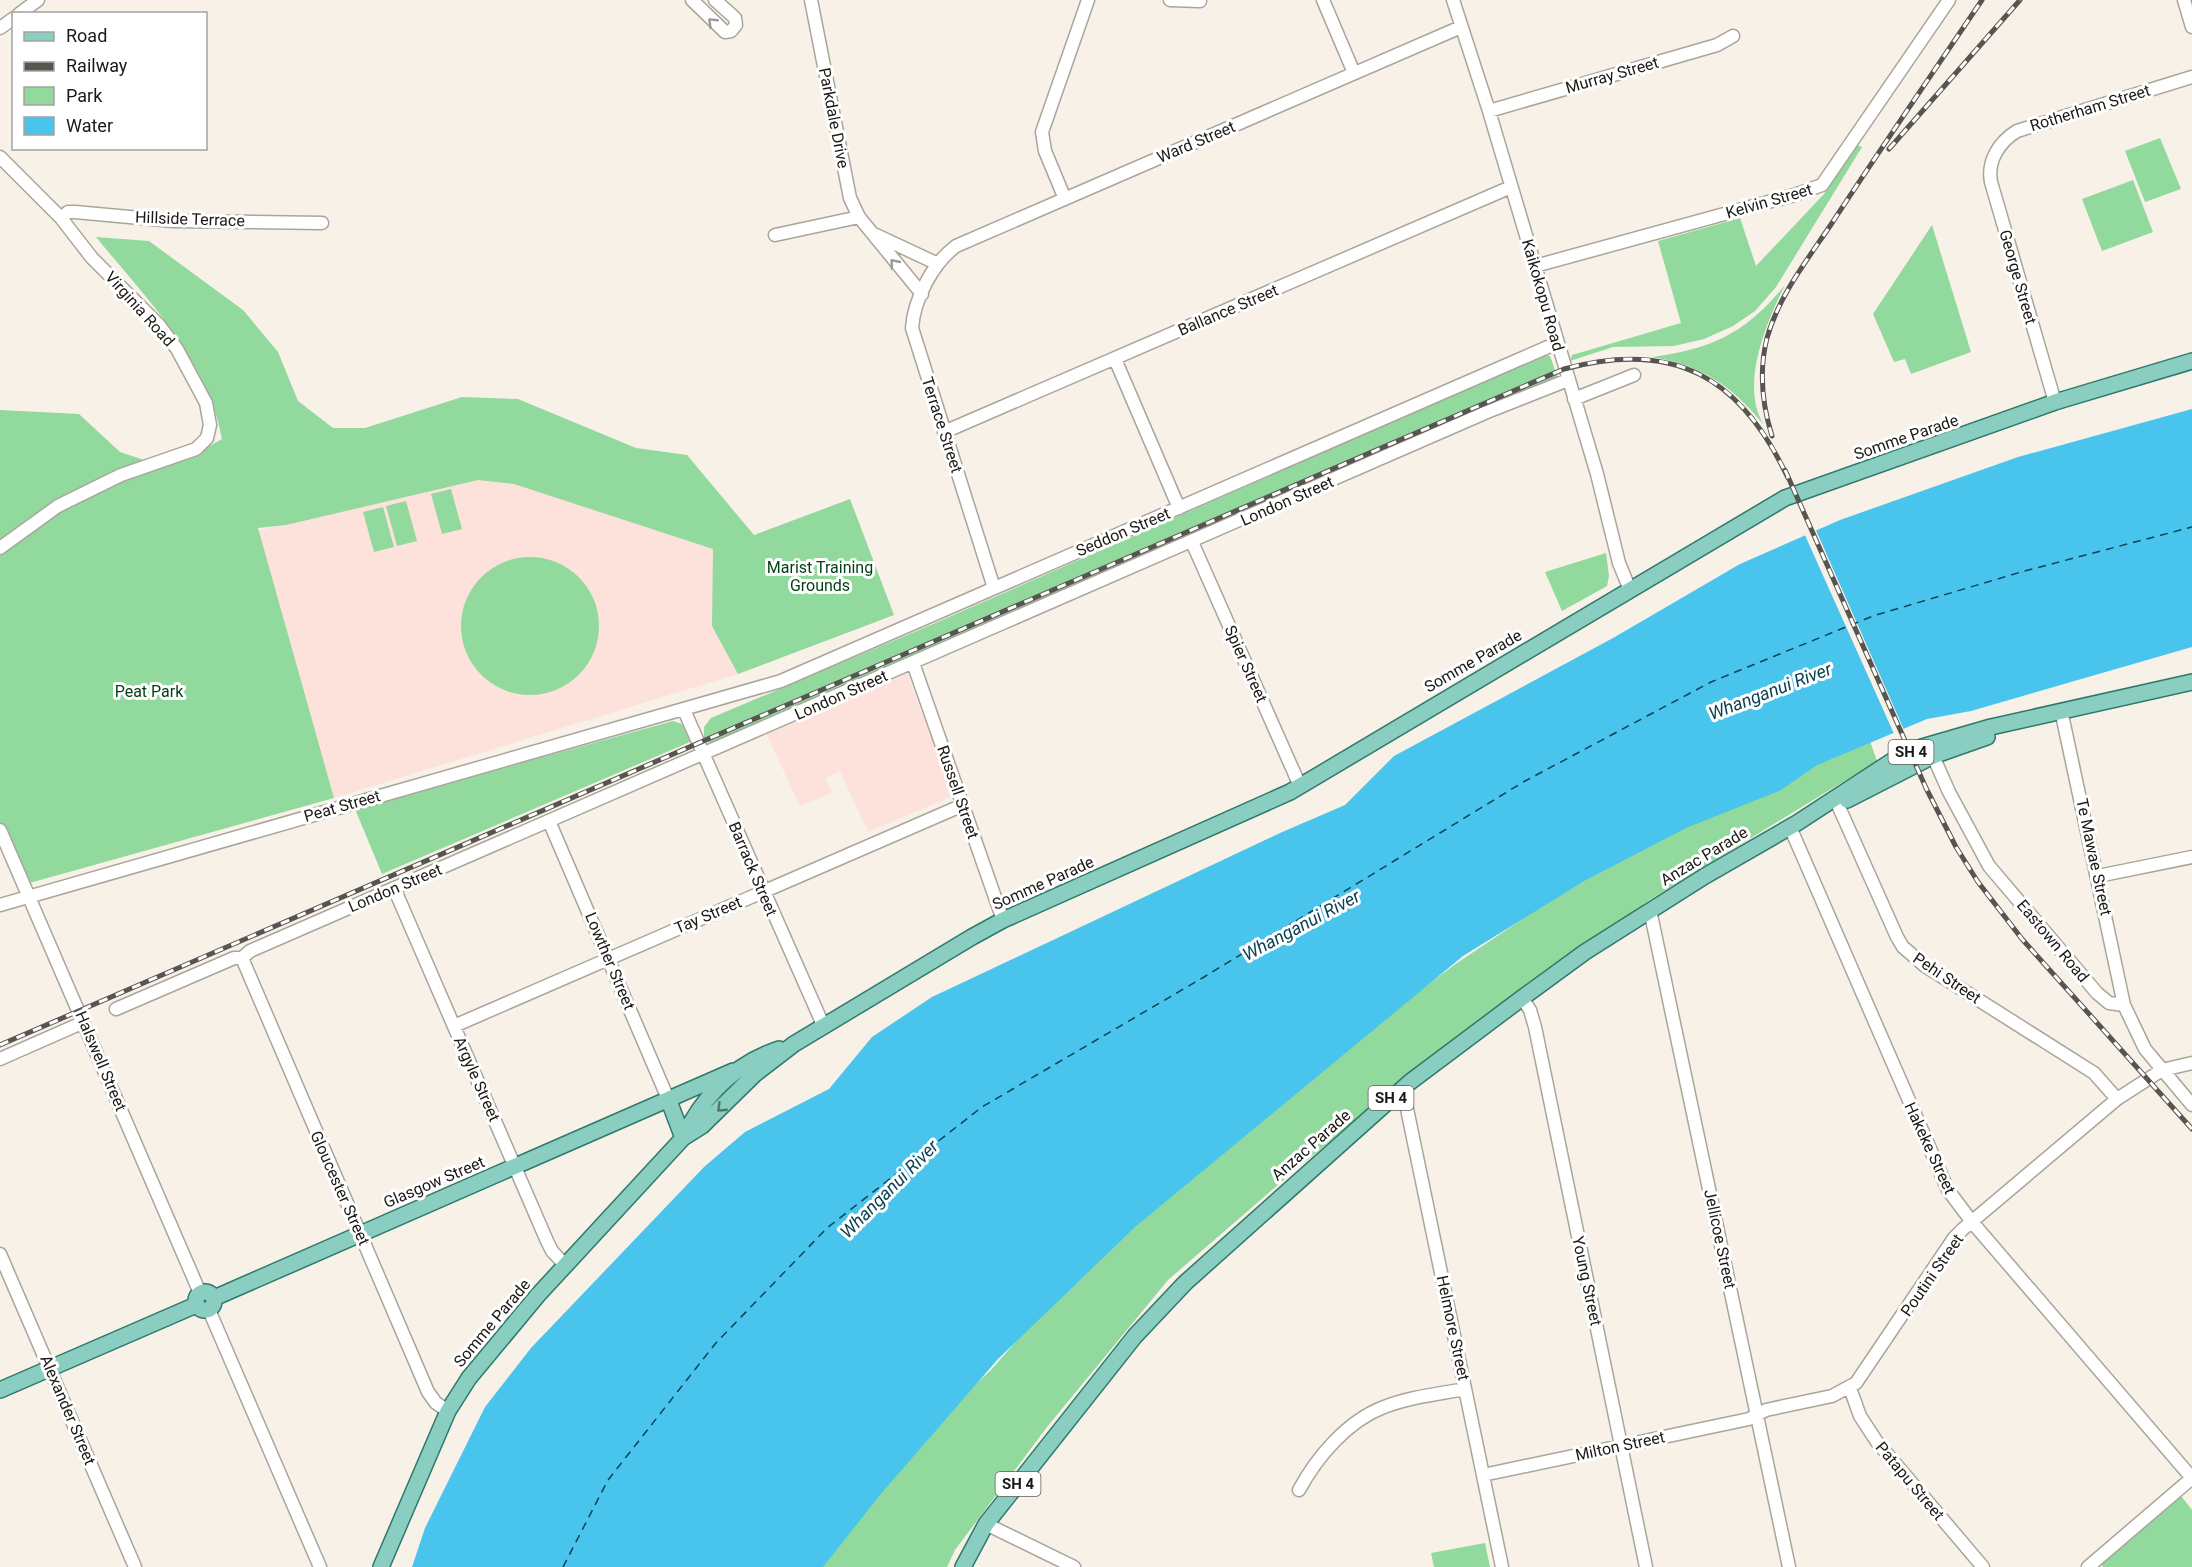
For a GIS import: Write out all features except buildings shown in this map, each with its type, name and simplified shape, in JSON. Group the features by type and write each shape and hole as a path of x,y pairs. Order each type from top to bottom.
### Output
{"main road":[{"name":"Somme Parade","path":"381,1567 448,1411 469,1378 565,1265 683,1138 702,1126 755,1074 794,1044 1003,920 1300,786 1785,498 2055,402 2192,360"},
{"name":"Anzac Parade","path":"1794,824 1838,805 1933,756 2040,717 2061,710 2192,682"},
{"name":"Anzac Parade","path":"963,1567 986,1524 1135,1336 1185,1282 1399,1091 1585,952 1892,761 1954,736 2040,717"},
{"name":"Somme Parade","path":"683,1138 693,1118 733,1071 772,1051 794,1044"},
{"name":"Glasgow Street","path":"0,1390 669,1101 684,1091 733,1071"},
{"name":"Glasgow Street","path":"669,1101 686,1100 714,1092 755,1074"},
{"path":"669,1101 683,1138"}],"street":[{"path":"22,12 38,0"},
{"path":"692,0 721,30 731,30 736,25 735,18 715,0"},
{"name":"Parkdale Drive","path":"811,0 847,186 859,218 922,294"},
{"path":"1065,199 1045,151 1042,132 1088,0"},
{"path":"1170,0 1200,1"},
{"path":"1323,0 1354,73"},
{"name":"Kaikokopu Road","path":"1453,0 1489,111 1597,474 1619,563 1630,590"},
{"name":"Kelvin Street","path":"1535,266 1817,188 1829,177 1948,0"},
{"path":"2184,0 2192,27"},
{"name":"Ward Street","path":"938,264 956,246 1461,27"},
{"name":"Murray Street","path":"1489,111 1717,45 1733,36"},
{"name":"Rotherham Street","path":"1996,152 2010,135 2024,128 2192,76"},
{"name":"George Street","path":"1996,152 1990,167 1991,182 2055,402"},
{"name":"Virginia Road","path":"0,157 62,218 84,249 142,306 177,349 206,404 210,425 207,438 196,449 121,475 58,506 0,548"},
{"name":"Ballance Street","path":"944,432 1511,187"},
{"name":"Hillside Terrace","path":"62,218 68,212 75,212 173,221 322,223"},
{"path":"775,235 859,218"},
{"name":"Parkdale Drive","path":"869,231 913,255 938,264"},
{"name":"Terrace Street","path":"938,264 922,294 913,317 912,328 994,588"},
{"name":"Seddon Street","path":"684,710 799,674 1557,343"},
{"path":"1115,359 1179,508"},
{"path":"1574,399 1634,375"},
{"name":"London Street","path":"116,1009 234,958 242,958 250,951 394,888 1487,412 1568,380"},
{"name":"Spier Street","path":"1192,542 1300,786"},
{"name":"Russell Street","path":"913,663 1003,920"},
{"name":"Barrack Street","path":"684,710 824,1027"},
{"name":"Peat Street","path":"0,905 684,710"},
{"name":"Te Mawae Street","path":"2061,710 2124,1005"},
{"name":"Eastown Road","path":"1933,756 1949,792 1989,866 2097,993 2109,1003 2124,1005"},
{"name":"Tay Street","path":"453,1026 963,804"},
{"name":"Pehi Street","path":"1838,805 1903,947 1925,966 2094,1073 2117,1099"},
{"name":"Lowther Street","path":"549,821 669,1101"},
{"name":"Hakeke Street","path":"1794,824 1941,1177 1972,1222 2192,1478"},
{"name":"Halswell Street","path":"0,830 320,1567"},
{"path":"2098,876 2192,856"},
{"name":"Argyle Street","path":"394,888 552,1251 565,1265"},
{"name":"Jellicoe Street","path":"1650,910 1789,1567"},
{"name":"Gloucester Street","path":"242,958 245,970 428,1392 436,1403 448,1411"},
{"name":"Young Street","path":"1522,998 1530,1010 1534,1027 1646,1567"},
{"path":"2124,1005 2137,1037 2162,1071 2192,1105"},
{"path":"0,1059 84,1022"},
{"name":"Poutini Street","path":"1757,1415 1766,1410 1832,1396 1850,1388 1869,1368 1954,1238 2117,1099 2162,1071 2192,1063"},
{"name":"Helmore Street","path":"1399,1091 1406,1104 1502,1567"},
{"name":"Alexander Street","path":"0,1254 135,1567"},
{"name":"Patapu Street","path":"1850,1388 1860,1416 1877,1442 1983,1567"},
{"path":"1299,1490 1313,1464 1364,1416 1402,1401 1465,1389"},
{"name":"Milton Street","path":"1483,1475 1749,1419 1757,1415"},
{"path":"2088,1567 2192,1478"},
{"path":"986,1524 1074,1567"}],"shaded area":[{"path":"487,474 747,537 790,653 738,674 334,798 258,531"},
{"path":"906,671 953,796 868,832 840,771 825,778 832,793 800,806 766,733"}],"green space":[{"path":"2160,138 2181,189 2145,202 2125,151"},
{"path":"1857,145 1862,147 1776,287 1755,311 1733,326 1704,339 1674,346 1613,347 1570,361 1572,355 1681,323 1658,241 1740,218 1756,266 1824,194"},
{"path":"2133,180 2153,232 2102,251 2082,199"},
{"path":"1932,225 1971,352 1911,374 1905,359 1894,362 1873,314"},
{"path":"96,237 149,241 243,310 278,352 298,401 333,428 365,428 462,397 518,399 636,448 687,455 754,535 850,499 894,615 738,674 712,626 713,549 514,484 478,480 286,525 258,528 334,798 26,884 0,824 0,410 79,414 120,452 165,467 184,460 222,439 215,410 189,356 154,306"},
{"path":"1785,285 1764,335 1755,373 1754,392 1757,409 1764,425 1740,399 1715,379 1686,366 1652,357 1693,349 1726,336 1742,327 1756,315"},
{"path":"1545,355 1550,356 1558,378 714,741 709,743 704,738 704,727 711,718 933,624"},
{"path":"451,489 462,529 442,534 431,494"},
{"path":"406,501 417,541 397,546 386,506"},
{"path":"383,507 394,547 374,552 363,512"},
{"path":"1606,553 1609,576 1607,586 1562,611 1545,572"},
{"path":"530,557 557,562 579,577 594,599 599,626 594,653 579,675 557,690 530,695 503,690 481,675 466,653 461,626 466,599 481,577 503,562"},
{"path":"673,721 682,724 690,742 382,874 355,809"},
{"path":"1870,741 1877,761 1651,899 1463,1032 1295,1170 1168,1280 1047,1427 955,1550 947,1567 814,1567 908,1447 991,1370 1063,1288 1320,1065 1457,963 1606,863 1745,795"},
{"path":"2181,1496 2192,1510 2192,1567 2103,1567 2100,1563"},
{"path":"1485,1543 1490,1567 1434,1567 1431,1553"}],"water":[{"name":"Whanganui River","path":"2192,409 2192,647 1971,711 1927,719 1817,765 1781,790 1686,828 1584,881 1463,956 1135,1227 998,1359 879,1496 823,1567 412,1567 425,1528 485,1407 531,1348 704,1167 745,1132 829,1089 872,1037 932,997 1280,833 1345,805 1394,756 1613,638 1740,564 1840,520 2018,457"}],"pier":[{"path":"1815,528 1905,732 1895,736 1804,533"}],"ferry route":[{"path":"563,1567 608,1480 715,1344 827,1228 982,1107 1204,977 1525,781 1711,682 1873,616 2021,572 2192,527"}],"railway":[{"path":"1772,436 1766,412 1762,375 1767,338 1779,307 1804,264 1982,0"},
{"path":"1889,149 2020,0"},
{"path":"0,1045 1564,369 1603,361 1639,359 1671,364 1700,374 1725,391 1749,414 1769,443 1788,478"},
{"path":"1785,470 1926,788 1956,847 1978,882 2022,939 2192,1129"}],"park label":[{"name":"Marist Training Grounds","path":"820,576"},
{"name":"Peat Park","path":"149,691"}]}
